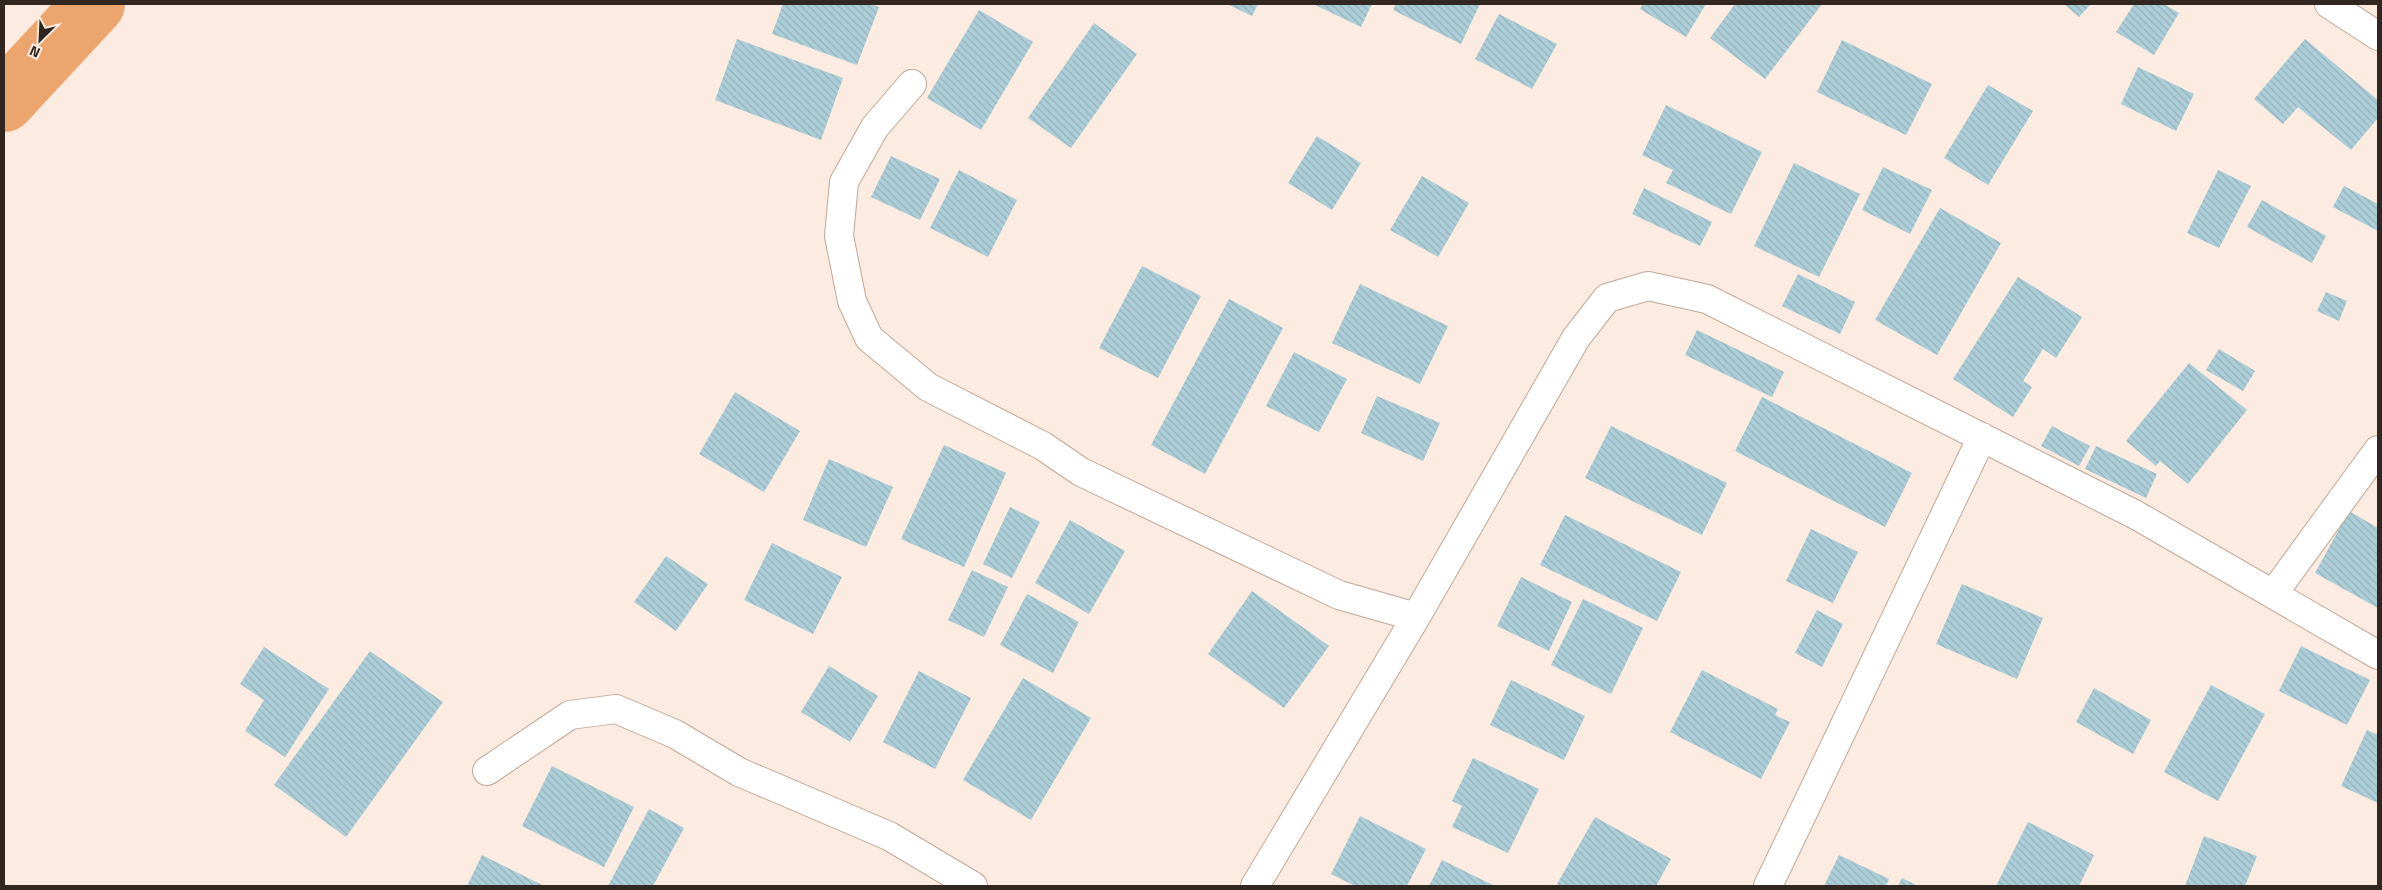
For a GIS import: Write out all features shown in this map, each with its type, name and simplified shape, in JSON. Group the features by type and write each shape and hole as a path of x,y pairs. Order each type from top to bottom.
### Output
{"street":[{"path":"2329,4 2378,36"},
{"path":"912,84 875,127 844,182 839,236 852,301 869,338 928,387 1043,446 1081,472 1338,595 1416,617"},
{"path":"1255,886 1416,617 1576,338 1607,298 1648,286 1707,299 1982,437 2136,515 2378,655"},
{"path":"1768,886 1982,437"},
{"path":"2273,594 2378,450"},
{"path":"487,771 570,715 616,709 675,734 739,772 889,836 973,886"}],"building":[{"path":"783,4 870,4 879,7 857,65 772,34"},
{"path":"1227,4 1258,4 1252,16"},
{"path":"1313,4 1372,4 1361,27"},
{"path":"1396,4 1480,4 1461,44 1393,10"},
{"path":"1643,4 1706,4 1686,37 1640,9"},
{"path":"1735,4 1822,4 1765,79 1710,38"},
{"path":"2064,4 2091,4 2079,17"},
{"path":"2134,4 2164,4 2179,13 2154,55 2116,32"},
{"path":"979,10 1033,42 981,130 927,98"},
{"path":"1499,14 1557,44 1532,89 1475,59"},
{"path":"1094,23 1137,54 1071,148 1028,118"},
{"path":"737,39 843,78 821,140 715,100"},
{"path":"2305,39 2378,100 2378,118 2351,150 2298,107 2283,124 2254,99"},
{"path":"1842,40 1932,84 1906,135 1817,92"},
{"path":"2138,67 2194,94 2176,131 2121,104"},
{"path":"1988,85 2033,111 1988,185 1944,158"},
{"path":"1666,105 1762,152 1731,214 1666,183 1673,170 1642,155"},
{"path":"1317,136 1361,163 1332,210 1288,183"},
{"path":"891,156 940,179 920,220 871,197"},
{"path":"1794,163 1860,194 1819,277 1754,246"},
{"path":"1883,167 1932,190 1910,234 1862,210"},
{"path":"959,170 1017,200 988,257 930,228"},
{"path":"2218,170 2251,186 2219,248 2187,233"},
{"path":"1422,176 1469,203 1438,257 1390,230"},
{"path":"2344,186 2378,204 2378,231 2333,207"},
{"path":"1644,188 1712,222 1700,246 1632,214"},
{"path":"2262,200 2326,236 2312,263 2247,227"},
{"path":"1940,208 2001,243 1937,355 1875,320"},
{"path":"1142,266 1201,296 1158,378 1099,348"},
{"path":"1798,274 1855,302 1840,334 1782,306"},
{"path":"2018,277 2082,317 2056,358 2043,349 2023,381 2032,387 2013,417 1953,379"},
{"path":"1360,284 1448,326 1420,384 1332,343"},
{"path":"2326,292 2347,301 2339,321 2317,311"},
{"path":"1229,299 1283,328 1205,474 1151,445"},
{"path":"1697,330 1784,372 1772,397 1685,355"},
{"path":"2219,349 2255,371 2243,391 2206,370"},
{"path":"1294,352 1347,379 1319,432 1266,406"},
{"path":"2189,363 2247,410 2188,484 2160,461 2156,466 2126,441"},
{"path":"735,392 800,431 764,492 699,454"},
{"path":"1377,396 1440,423 1423,461 1361,433"},
{"path":"1762,397 1912,473 1885,527 1735,451"},
{"path":"1611,426 1727,483 1702,535 1585,478"},
{"path":"2052,426 2090,446 2079,466 2041,446"},
{"path":"944,445 1006,473 964,567 901,539"},
{"path":"2096,446 2157,474 2146,498 2085,469"},
{"path":"829,459 893,487 866,547 803,520"},
{"path":"1010,507 1040,522 1012,578 983,564"},
{"path":"2349,511 2378,528 2378,608 2315,573"},
{"path":"1565,515 1681,572 1657,621 1540,565"},
{"path":"1070,520 1125,551 1089,614 1035,583"},
{"path":"1811,529 1858,552 1833,603 1786,581"},
{"path":"772,543 842,577 813,634 744,600"},
{"path":"666,556 708,584 676,631 634,602"},
{"path":"972,570 1008,587 984,637 948,620"},
{"path":"1521,577 1572,602 1549,651 1497,626"},
{"path":"1962,584 2043,618 2017,679 1936,644"},
{"path":"1252,591 1329,646 1284,708 1208,654"},
{"path":"1027,594 1079,622 1053,673 1000,645"},
{"path":"1583,599 1643,628 1611,694 1551,665"},
{"path":"1817,610 1843,624 1822,667 1795,653"},
{"path":"2301,646 2370,680 2347,725 2279,691"},
{"path":"264,647 329,689 285,757 245,731 264,700 240,684"},
{"path":"370,651 443,702 346,837 274,785"},
{"path":"829,666 878,696 850,742 801,712"},
{"path":"1702,670 1778,709 1775,715 1790,722 1761,779 1670,732"},
{"path":"919,671 971,698 935,769 883,742"},
{"path":"1023,678 1091,718 1031,820 963,780"},
{"path":"1511,680 1585,716 1564,760 1490,725"},
{"path":"2211,685 2265,714 2218,801 2164,772"},
{"path":"2094,688 2151,720 2133,754 2076,722"},
{"path":"2367,730 2378,735 2378,803 2341,786"},
{"path":"1473,758 1539,789 1508,853 1452,827 1462,806 1452,801"},
{"path":"552,766 634,807 604,867 522,826"},
{"path":"649,809 684,828 653,886 608,886"},
{"path":"1360,816 1426,849 1407,886 1355,886 1331,874"},
{"path":"1595,817 1671,859 1656,886 1561,886 1557,884"},
{"path":"2028,822 2094,855 2079,886 1996,886"},
{"path":"2204,836 2257,856 2245,886 2185,886"},
{"path":"482,855 544,886 467,886"},
{"path":"1839,855 1889,879 1886,886 1824,886"},
{"path":"1442,860 1495,886 1429,886"},
{"path":"1902,878 1918,886 1898,886"}],"waterway":[{"path":"4,101 94,4"}]}
